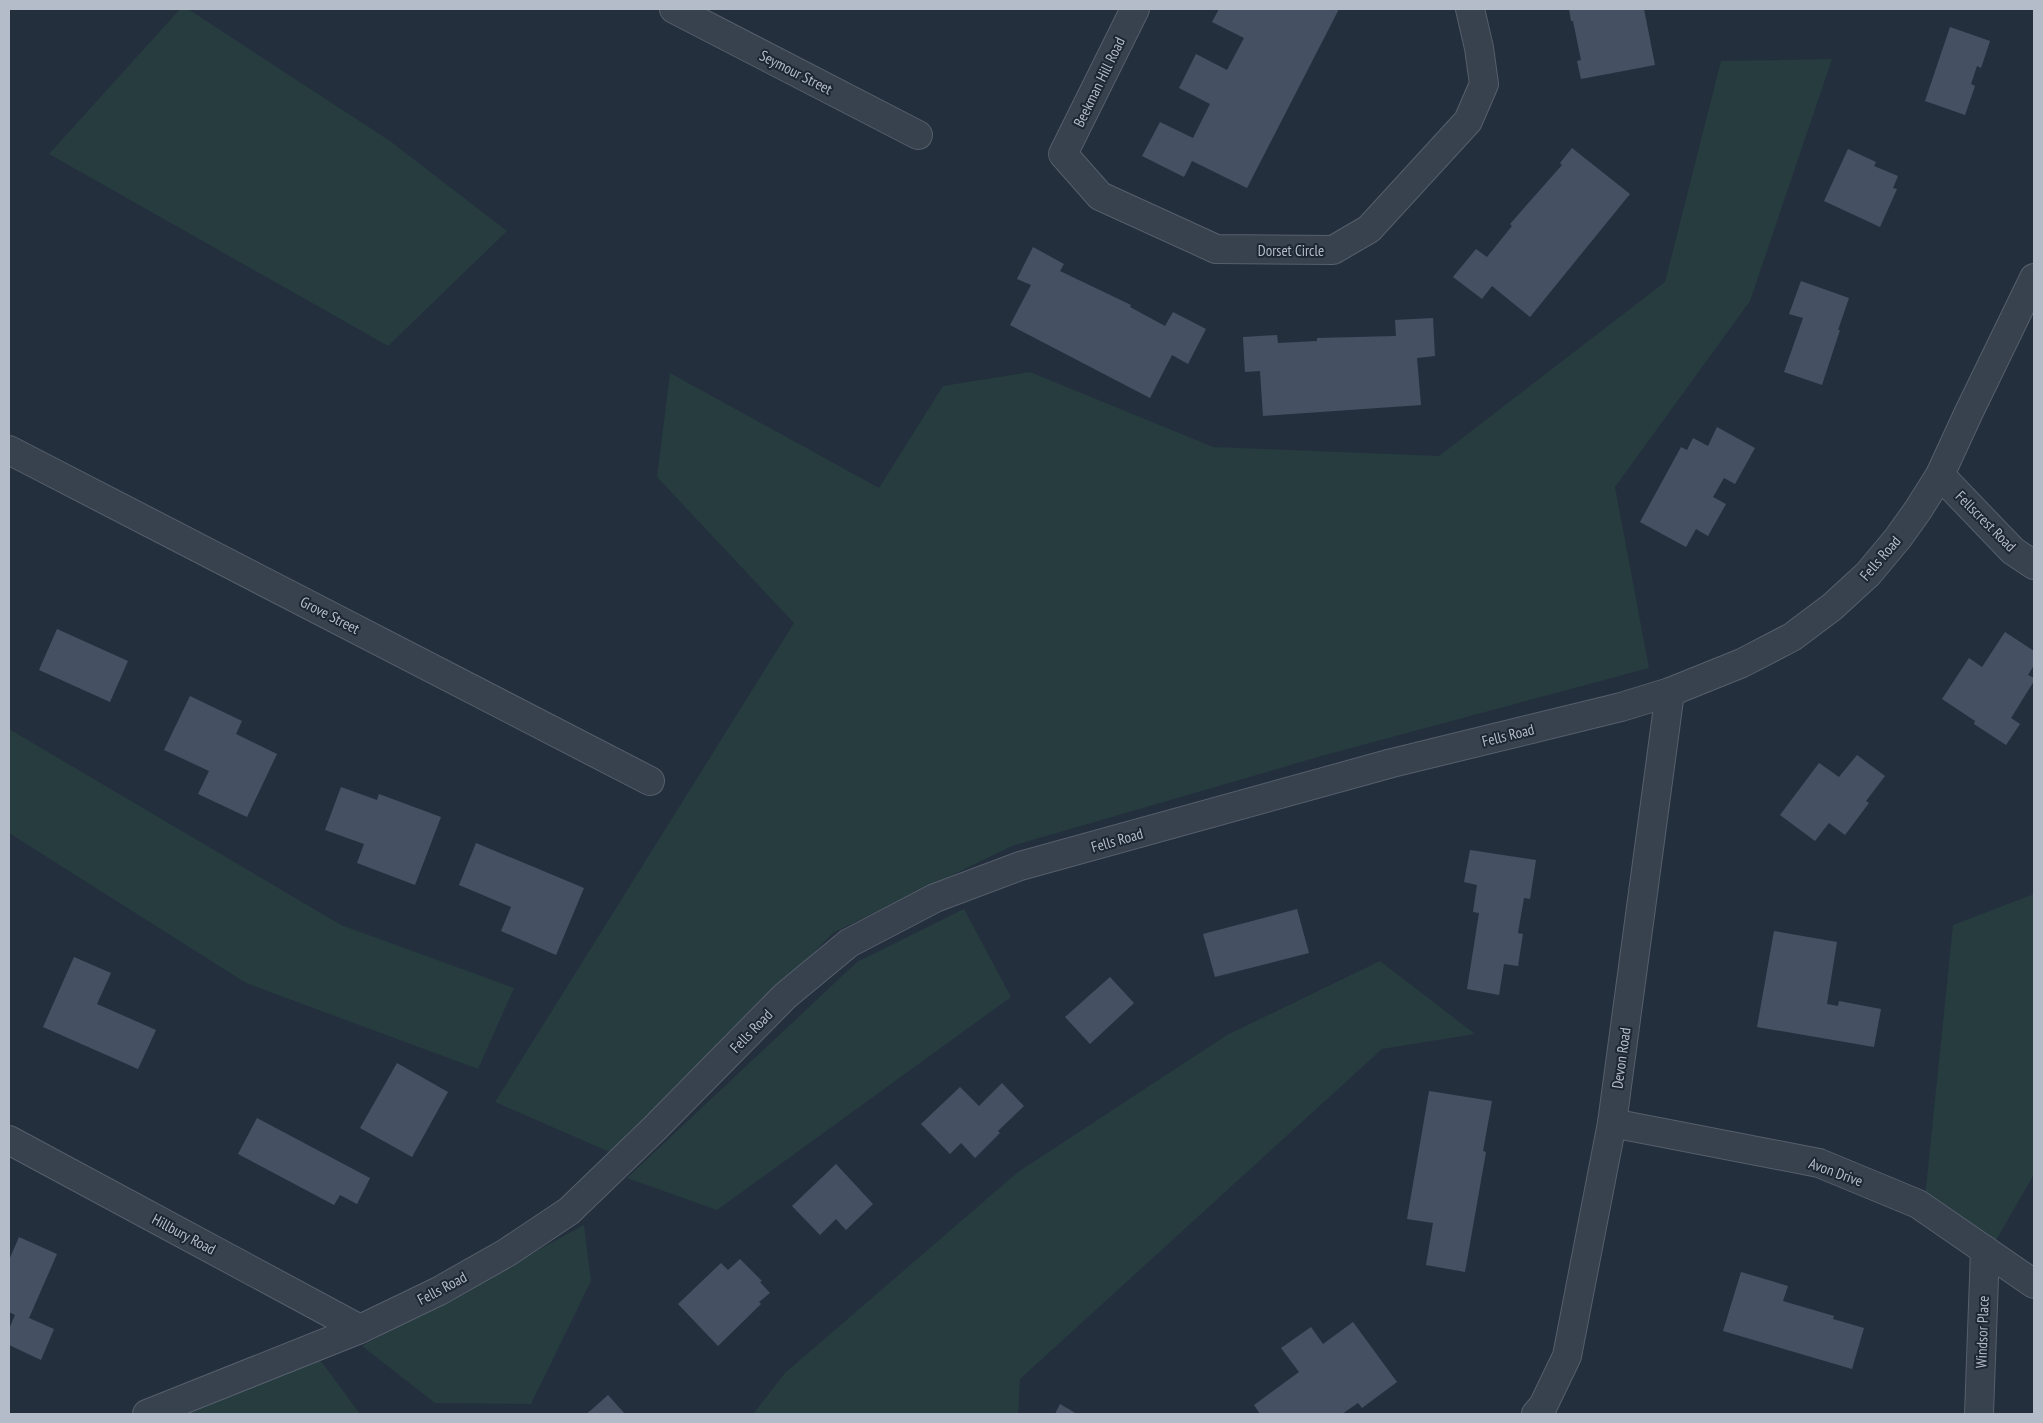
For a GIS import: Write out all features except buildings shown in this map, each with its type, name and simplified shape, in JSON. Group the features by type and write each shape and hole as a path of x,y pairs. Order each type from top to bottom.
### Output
{"street":[{"name":"Seymour Street","path":"674,9 918,135"},
{"name":"Beekman Hill Road","path":"1063,154 1135,9"},
{"name":"Dorset Circle","path":"1063,154 1100,196 1216,249 1333,250 1369,230 1468,120 1484,84 1479,48 1470,9"},
{"name":"Fells Road","path":"147,1414 360,1329 439,1291 489,1262 569,1211 654,1129 785,996 849,943 935,898 1040,861 1392,763 1621,707 1670,692 1742,663 1792,637 1832,607 1868,574 1898,538 1940,475 2034,278"},
{"name":"Grove Street","path":"9,450 650,781"},
{"name":"Fellscrest Road","path":"1940,475 2013,550 2034,565"},
{"name":"Devon Road","path":"1536,1414 1543,1406 1567,1356 1612,1123 1670,692"},
{"name":"Avon Drive","path":"1612,1123 1819,1163 1918,1204 2034,1284"},
{"name":"Hillbury Road","path":"9,1140 360,1329"},
{"name":"Windsor Place","path":"1979,1414 1985,1250"}],"green space":[{"path":"180,9 188,9 390,141 507,231 388,346 49,154"},
{"path":"1832,59 1750,301 1615,487 1649,668 1325,755 1012,846 833,933 666,1102 612,1153 495,1102 794,623 657,477 670,373 879,488 943,386 1030,372 1213,447 1439,456 1665,282 1721,61"},
{"path":"9,729 341,925 514,988 478,1069 246,983 9,833"},
{"path":"2034,894 2034,1174 1987,1256 1923,1217 1953,925"},
{"path":"964,909 1011,997 717,1210 627,1178 857,962"},
{"path":"1380,961 1475,1034 1382,1049 1020,1379 1018,1414 753,1414 785,1373 1018,1172 1227,1035"},
{"path":"584,1225 591,1281 531,1404 435,1403 362,1346"},
{"path":"315,1353 360,1414 165,1414"}]}
